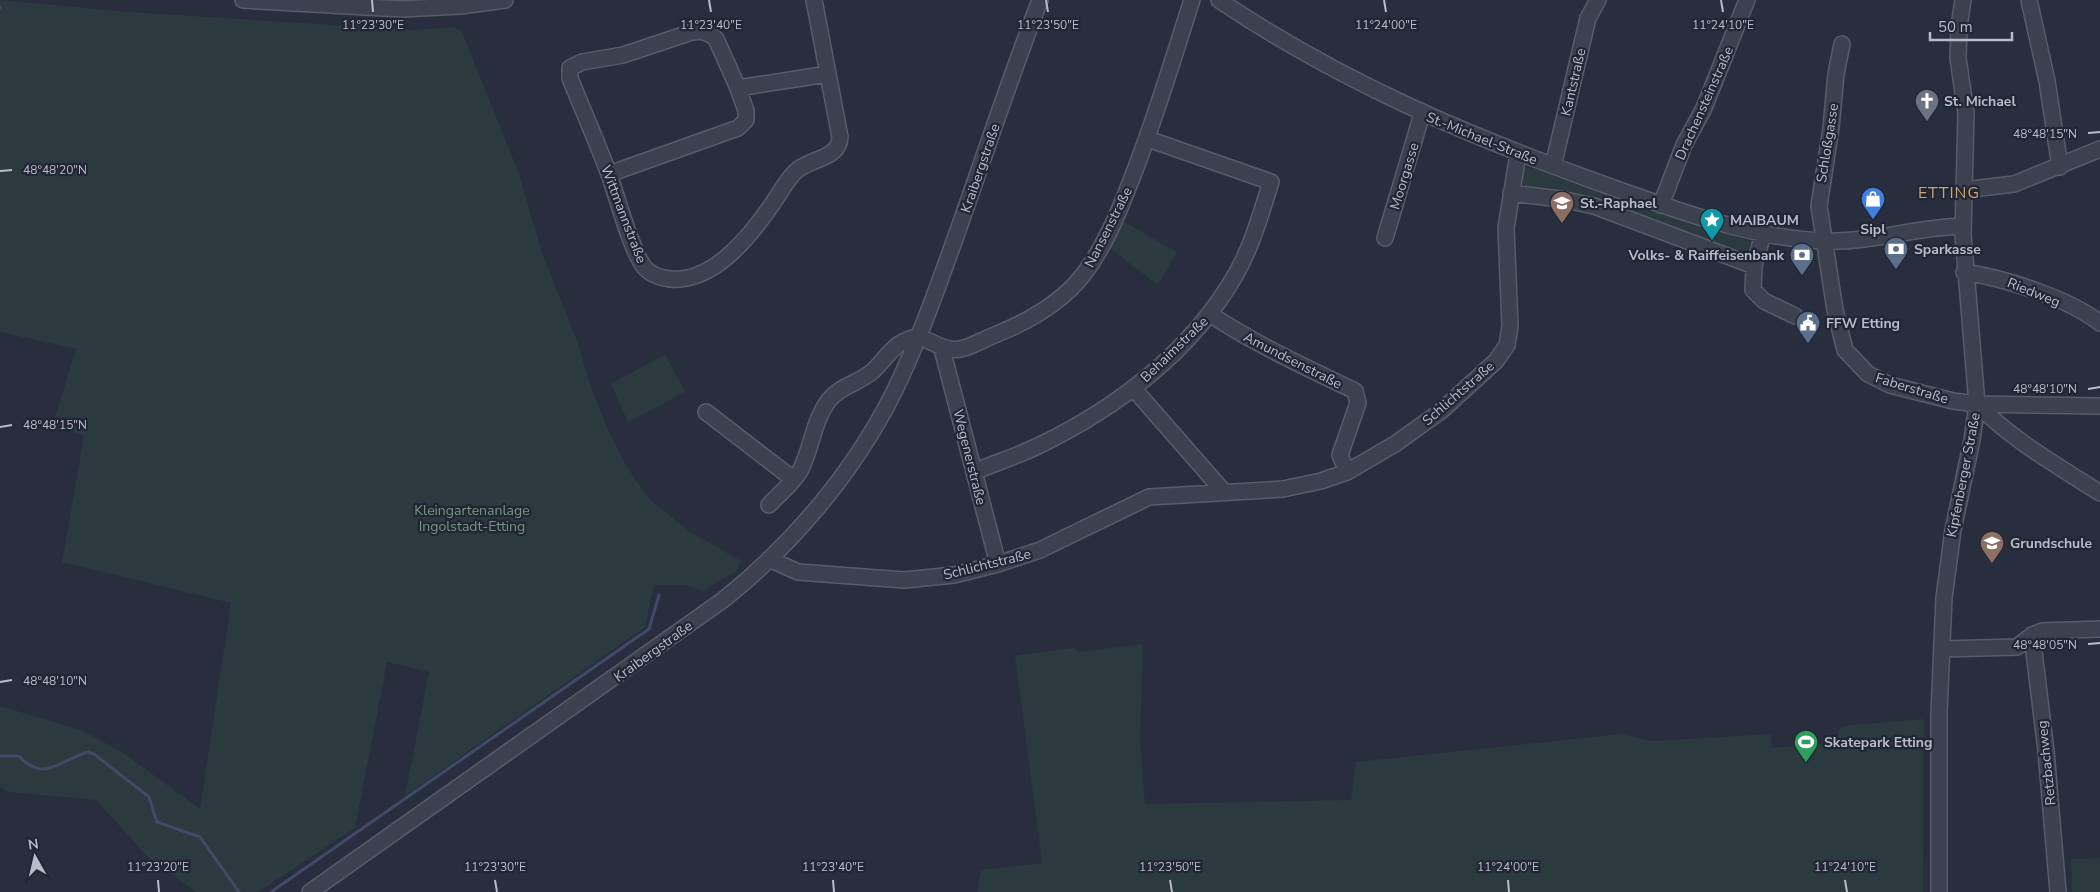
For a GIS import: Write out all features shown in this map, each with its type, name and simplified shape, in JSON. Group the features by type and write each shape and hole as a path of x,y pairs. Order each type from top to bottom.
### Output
{"street":[{"path":"243,0 401,9 450,7 506,0"},
{"path":"609,174 738,128 746,120 746,111 738,88 828,74 814,0"},
{"name":"Kraibergstraße","path":"310,892 677,634 751,578 826,496 865,441 892,395 920,336 1040,0"},
{"name":"Nansenstraße","path":"942,349 957,351 1010,329 1061,298 1084,274 1120,207 1148,138 1192,0"},
{"name":"St.-Michael-Straße","path":"1219,0 1304,53 1422,114 1518,154 1661,205 1762,234 1824,242 1862,240 1931,228 1963,226"},
{"name":"Kantstraße","path":"1553,166 1588,18 1598,0"},
{"name":"Drachensteinstraße","path":"1661,205 1684,145 1704,108 1747,0"},
{"name":"Kipfenberger Straße","path":"1939,892 1938,820 1942,649 1948,559 1972,440 1977,404 1964,272 1963,226 1966,114 1958,58 1959,27 1963,0"},
{"path":"2029,0 2047,81 2060,167"},
{"name":"Wittmannstraße","path":"738,88 716,39 710,33 703,31 692,32 623,54 582,62 570,68 570,78 609,174 642,265 647,271 661,278 676,279 709,269 726,258 765,215 795,172 831,154 838,148 840,137 828,74"},
{"name":"Schloßgasse","path":"1824,242 1820,217 1820,193 1842,44"},
{"name":"Moorgasse","path":"1385,238 1422,114"},
{"name":"Behaimstraße","path":"974,472 1046,442 1086,419 1133,388 1172,355 1210,314 1237,273 1255,231 1271,182 1148,138"},
{"path":"1964,190 2014,184 2060,167 2100,149"},
{"name":"Schlichtstraße","path":"769,559 798,572 904,580 954,575 998,564 1040,550 1149,497 1283,489 1347,472 1395,444 1441,411 1496,361 1507,345 1510,326 1506,228 1518,154"},
{"path":"1511,193 1560,199 1594,206 1754,266"},
{"path":"1762,234 1754,266 1753,290 1764,301 1795,316"},
{"name":"Faberstraße","path":"1824,242 1839,332 1845,350 1855,363 1868,374 1890,385 1953,401 1977,404 2100,406"},
{"name":"Riedweg","path":"1964,272 1996,277 2052,299 2092,317 2100,323"},
{"name":"Amundsenstraße","path":"1210,314 1235,331 1355,391 1358,403 1340,455 1347,472"},
{"path":"769,505 793,479 803,464 815,426 830,399 844,388 868,375 892,348 909,338 920,336 942,349"},
{"name":"Wegenerstraße","path":"942,349 998,564"},
{"path":"1133,388 1224,492"},
{"path":"1977,404 1987,415 2100,493"},
{"path":"706,412 793,479"},
{"path":"1942,649 2017,647 2032,635 2042,631 2100,629"},
{"name":"Retzbachweg","path":"2032,635 2046,751 2058,892"}],"green space":[{"name":"Kleingartenanlage Ingolstadt-Etting","path":"0,0 129,12 414,30 453,27 462,32 519,174 542,253 577,341 590,384 607,428 627,467 649,499 689,531 741,561 737,570 703,591 685,585 654,585 645,627 405,796 429,672 387,662 355,828 258,892 196,892 148,857 96,800 10,792 0,787 0,706 81,730 122,752 200,809 231,603 62,562 84,436 53,424 76,349 0,332"},
{"path":"1529,167 1632,204 1749,241 1749,251 1742,258 1528,189 1522,182 1524,168"},
{"path":"1121,220 1177,252 1158,285 1107,246"},
{"path":"665,354 685,392 628,422 611,384"},
{"path":"1143,644 1140,739 1145,804 1351,800 1356,762 1621,734 1653,741 1771,734 1772,748 1836,742 1839,729 1851,725 1924,719 1923,892 977,892 981,870 1042,863 1015,656 1073,648 1080,652"},
{"path":"2100,858 2100,892 2072,892 2071,859"}],"waterway":[{"path":"271,892 649,629 659,595"},
{"path":"0,756 19,756 28,764 45,769 78,755 88,752 94,754 149,797 157,822 200,837 239,892"}],"place":[{"name":"St. Michael","path":"1927,122"},
{"name":"Sipl","path":"1873,220"},
{"name":"St.-Raphael","path":"1562,224"},
{"name":"MAIBAUM","path":"1712,241"},
{"name":"Sparkasse","path":"1896,270"},
{"name":"Volks- & Raiffeisenbank","path":"1802,276"},
{"name":"FFW Etting","path":"1808,344"},
{"name":"Grundschule","path":"1992,564"},
{"name":"Skatepark Etting","path":"1806,763"}],"district":[{"name":"ETTING","path":"1949,192"}]}
